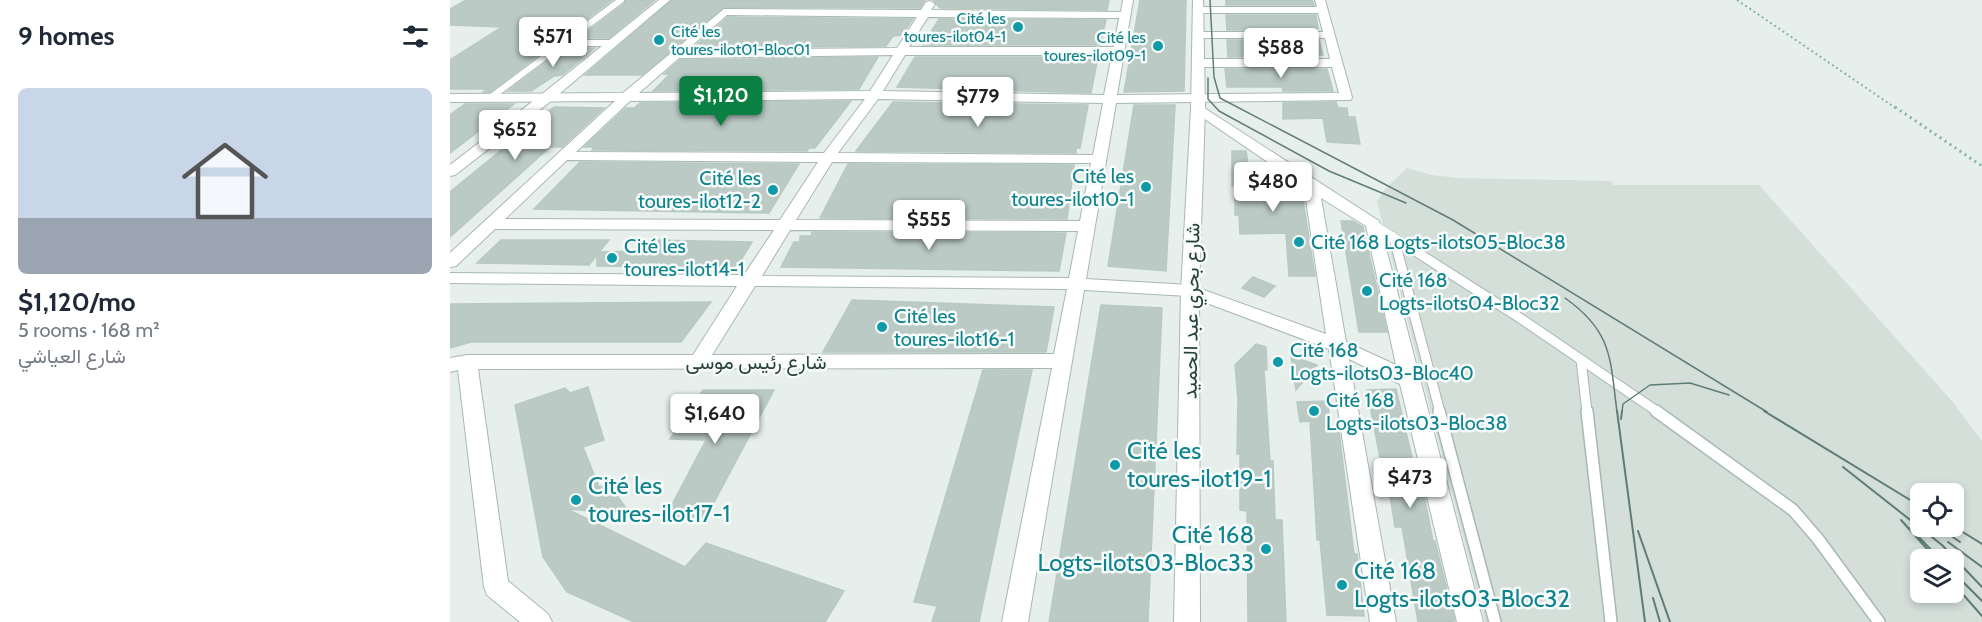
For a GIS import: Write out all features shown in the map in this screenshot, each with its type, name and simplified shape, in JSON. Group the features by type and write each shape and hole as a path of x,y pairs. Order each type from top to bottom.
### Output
{"street":[{"path":"450,172 546,98 665,0"},
{"path":"452,99 874,95 1110,99 1198,103 1346,97 1321,5 1198,5"},
{"name":"شارع بحري عبد الحميد","path":"1188,622 1190,291 1198,103 1198,5"},
{"path":"698,362 827,159 903,51 929,6"},
{"path":"450,262 562,156 724,12 929,6 1127,7 1015,622"},
{"path":"1198,35 1329,35"},
{"path":"677,54 1119,51"},
{"path":"1198,63 1337,63"},
{"path":"1198,103 1311,185 1373,224 1470,622"},
{"path":"562,156 1100,159"},
{"path":"1311,185 1383,622"},
{"path":"488,224 1088,226"},
{"path":"450,278 1078,284 1190,291 1337,345 1410,380"},
{"name":"شارع رئيس موسى","path":"458,363 1063,361"},
{"path":"458,363 496,587 539,622"}],"lane":[{"path":"490,98 621,0"},
{"path":"528,43 612,43"},
{"path":"1373,224 1581,360 1701,442 1793,510 1879,622"},
{"path":"1393,236 1495,622"},
{"path":"1581,360 1611,622"}],"path":[{"path":"1737,0 1982,165"}],"shaded area":[{"path":"1407,168 1432,175 1459,178 1611,181 1614,185 1759,185 1952,401 1982,441 1982,622 1485,622 1377,202 1385,189"}],"building":[{"path":"466,0 612,0 562,38 525,39 523,44 526,48 548,48 490,92 483,92 487,89 450,89 450,60 502,27 450,25 450,9"},
{"path":"626,0 655,0 609,38 579,38 624,4"},
{"path":"672,0 925,0 920,8 724,7 642,75 585,75"},
{"path":"933,0 1109,0 1107,10 940,8"},
{"name":"Cité les toures-ilot09-1","path":"1140,0 1186,0 1184,91 1124,92"},
{"path":"1226,0 1312,0 1314,5 1226,5"},
{"path":"1226,15 1316,15 1318,28 1316,30 1227,30"},
{"path":"728,17 913,19 902,35 893,36 886,46 693,48"},
{"name":"Cité les toures-ilot04-1","path":"939,19 1106,20 1100,45 923,45"},
{"path":"1227,40 1319,40 1323,55 1228,57"},
{"path":"565,48 595,48 562,75 554,76 531,91 508,91"},
{"path":"878,57 859,89 653,91 670,74 664,74 680,60"},
{"path":"915,57 1098,57 1091,93 897,87"},
{"path":"1225,69 1327,69 1333,91 1283,91 1282,87 1227,87"},
{"path":"851,101 815,148 809,148 807,151 592,150 594,147 584,147 626,108 634,108 640,103"},
{"path":"893,102 1088,105 1080,148 1076,148 1076,153 856,151"},
{"path":"1336,102 1338,108 1347,108 1348,117 1355,117 1360,144 1327,142 1323,118 1283,119 1283,103"},
{"path":"465,104 514,104 450,153 450,115"},
{"name":"Cité les toures-ilot10-1","path":"1134,105 1175,105 1166,271 1108,266"},
{"path":"554,107 604,108 562,147 550,147 450,237 450,192"},
{"path":"1232,151 1246,151 1248,164 1254,164 1254,185 1296,184 1301,188 1315,276 1289,276 1286,233 1240,234 1239,215 1235,215 1235,186 1232,186"},
{"path":"580,162 799,164 769,213 534,209"},
{"path":"848,164 1074,165 1067,219 820,218"},
{"path":"1341,221 1353,221 1363,227 1387,332 1359,332"},
{"path":"812,232 1066,233 1059,271 781,267 794,242 800,242 800,236 811,236"},
{"name":"Cité les toures-ilot14-1","path":"501,240 609,240 599,252 640,251 650,240 752,242 736,268 597,266 597,255 589,265 477,263"},
{"path":"1253,277 1275,286 1264,297 1242,288"},
{"name":"Cité les toures-ilot16-1","path":"852,300 1054,307 1046,352 823,352"},
{"path":"711,302 681,342 471,342 450,348 450,304"},
{"name":"Cité les toures-ilot19-1","path":"1101,305 1162,308 1148,622 1049,622"},
{"path":"1256,344 1266,347 1267,370 1264,369 1270,461 1273,461 1275,520 1282,520 1286,622 1248,622 1247,511 1240,510 1240,454 1237,454 1238,399 1235,365"},
{"path":"1291,356 1317,365 1296,390"},
{"path":"983,370 1032,370 979,622 932,622 937,606 914,602"},
{"name":"Cité les toures-ilot17-1","path":"588,387 604,440 583,447 599,487 609,484 630,514 567,509 685,567 706,543 844,591 825,622 634,622 567,592 543,557 515,405 565,388 570,393"},
{"path":"1396,389 1416,475 1420,475 1433,541 1435,541 1455,622 1418,622 1402,527 1395,527 1385,463 1381,463 1367,390"},
{"path":"703,390 774,390 705,519 666,516 706,440 670,439"},
{"path":"1327,401 1332,431 1339,431 1364,616 1327,615 1320,540 1317,540 1310,421 1300,422 1297,402"}],"tram line":[{"path":"1210,0 1214,77 1220,98 1453,220 1767,412"},
{"path":"1208,78 1208,99 1219,111 1329,171 1406,203"},
{"path":"1565,298 1581,310 1601,335 1610,362 1617,412"},
{"path":"1622,412 1623,404 1650,385 1690,383 1729,395"},
{"path":"1617,411 1645,622"},
{"path":"1621,419 1622,411"},
{"path":"1764,411 1910,500"},
{"path":"1843,467 1942,545 1982,587"},
{"path":"1901,520 1927,549"},
{"path":"1638,531 1670,622"},
{"path":"1964,533 1982,544"},
{"path":"1919,537 1930,549"},
{"path":"1953,537 1960,542"},
{"path":"1948,542 1982,567"},
{"path":"1964,583 1982,601"},
{"path":"1964,596 1982,616"},
{"path":"1653,598 1660,622"}],"place":[{"name":"Cité les toures-ilot04-1","path":"1018,27"},
{"name":"Cité les toures-ilot01-Bloc01","path":"659,40"},
{"name":"Cité les toures-ilot09-1","path":"1158,46"},
{"name":"Cité les toures-ilot10-1","path":"1146,187"},
{"name":"Cité les toures-ilot12-2","path":"773,190"},
{"name":"Cité 168 Logts-ilots05-Bloc38","path":"1299,242"},
{"name":"Cité les toures-ilot14-1","path":"612,258"},
{"name":"Cité 168 Logts-ilots04-Bloc32","path":"1367,291"},
{"name":"Cité les toures-ilot16-1","path":"882,327"},
{"name":"Cité 168 Logts-ilots03-Bloc40","path":"1278,362"},
{"name":"Cité 168 Logts-ilots03-Bloc38","path":"1314,411"},
{"name":"Cité les toures-ilot19-1","path":"1115,465"},
{"name":"Cité les toures-ilot17-1","path":"576,500"},
{"name":"Cité 168 Logts-ilots03-Bloc33","path":"1266,549"},
{"name":"Cité 168 Logts-ilots03-Bloc32","path":"1342,585"}]}
